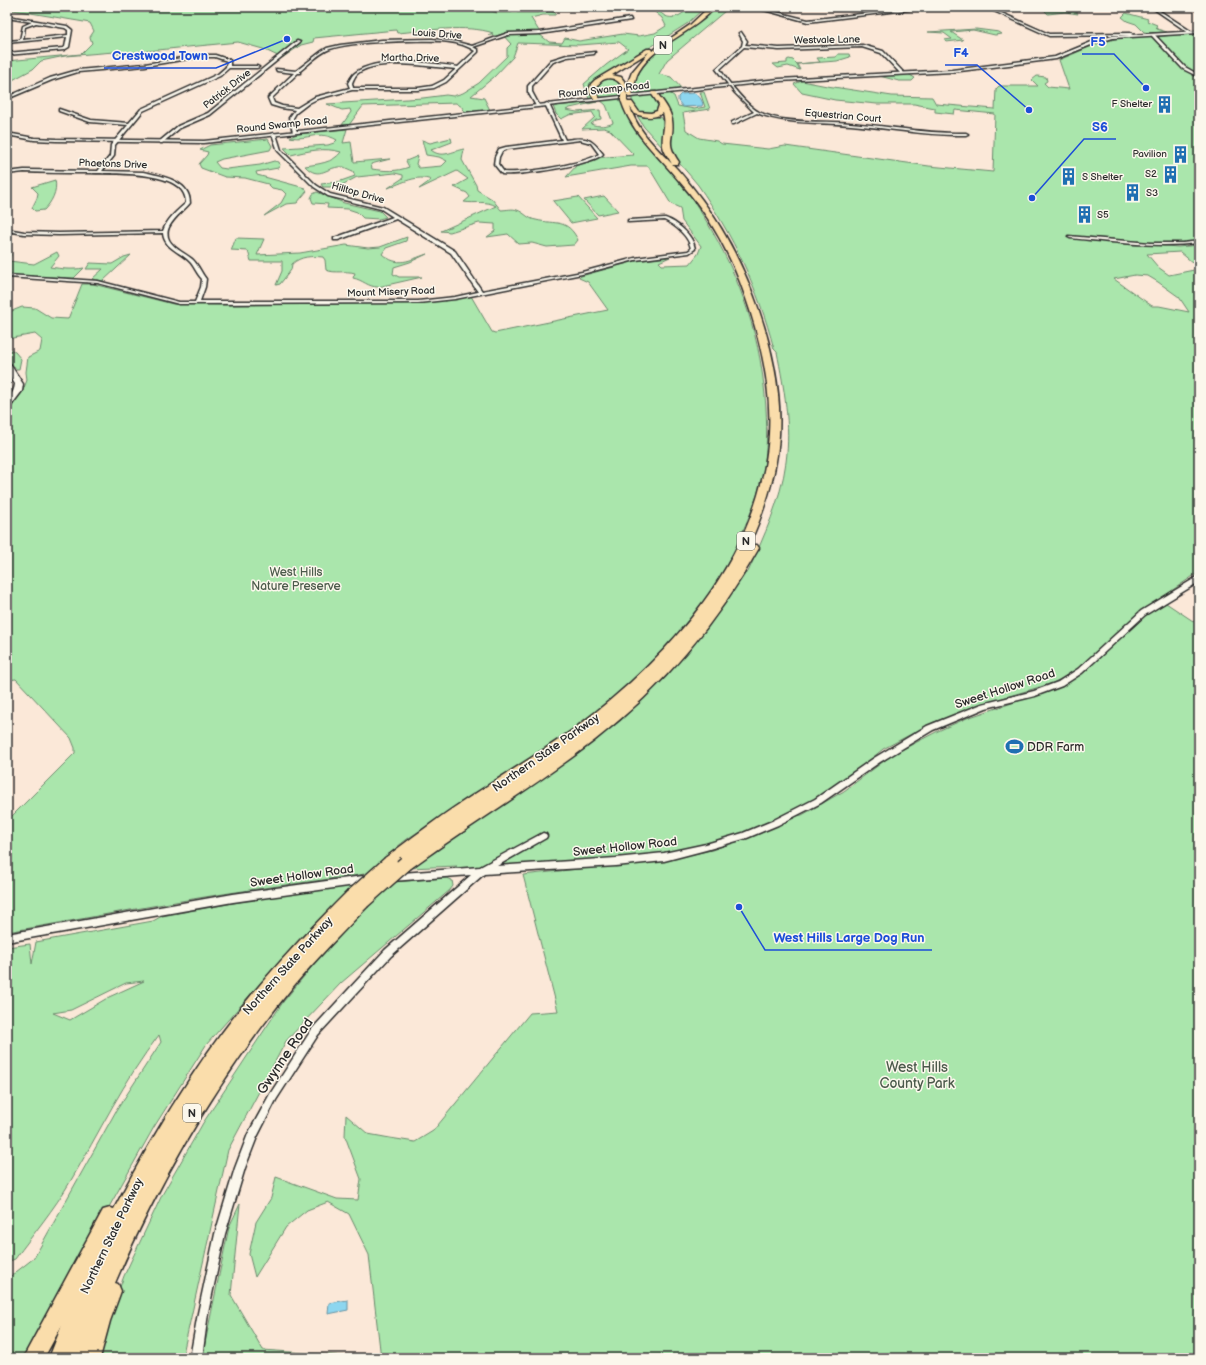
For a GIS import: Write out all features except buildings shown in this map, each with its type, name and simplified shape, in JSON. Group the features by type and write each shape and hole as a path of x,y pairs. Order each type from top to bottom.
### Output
{"highway":[{"name":"Northern State Parkway","path":"59,1358 105,1246 140,1176 161,1140 200,1077 242,1018 305,943 357,899 442,836 590,736 634,699 663,672 713,614 742,569 764,520 772,497 779,466 782,437 780,405 771,349 755,295 736,250 703,197 681,170 640,125 627,98 625,87 635,65 651,49 691,23 708,7"},
{"name":"N","path":"627,98 633,77 644,60 653,52 692,26 712,7"},
{"path":"597,99 592,91 594,84 597,81 651,49"},
{"path":"597,99 594,88 598,81 604,78 613,76 620,78 623,80 625,87"},
{"path":"654,93 667,115 668,124 666,146 681,170"},
{"name":"Northern State Parkway","path":"75,1358 118,1252 146,1196 194,1110 255,1022 297,970 357,899 390,863 450,818 555,749 594,720 630,690 670,651 702,612 726,578 745,544 758,513 767,482 774,432 771,388 765,354 747,291 730,252 708,214 685,183 635,126 626,109 627,98"},
{"path":"627,98 637,113 664,118 668,124"},
{"path":"651,115 661,112 662,106"},
{"path":"33,1358 124,1191 161,1140"},
{"path":"90,1358 106,1303 126,1253 146,1196"}],"main road":[{"path":"7,366 17,378 19,384 18,391 7,405"}],"street":[{"path":"754,7 808,21 930,7"},
{"path":"900,7 905,10"},
{"path":"986,7 1049,35 1107,33 1131,34"},
{"path":"1152,7 1190,32"},
{"path":"7,17 69,29 67,47 64,49 7,54"},
{"path":"473,46 508,34 538,33 630,19"},
{"path":"21,40 24,27 35,22"},
{"name":"Round Swamp Road","path":"7,134 45,140 204,142 547,104 792,79 952,71 1056,58 1095,42 1113,37 1199,32"},
{"path":"741,33 746,41 743,46"},
{"path":"1107,33 1113,37"},
{"path":"1153,35 1184,68 1199,76"},
{"path":"7,42 69,36"},
{"name":"Louis Drive","path":"403,40 456,42 473,46 478,51 445,82 433,87 418,89 352,89 316,98 297,109 276,106 272,104 270,98 323,52 343,45 403,40"},
{"name":"Patrick Drive","path":"161,142 179,127 209,114 298,42"},
{"path":"869,47 875,43"},
{"name":"Westvale Lane","path":"743,46 773,49 852,46 869,47 882,52 902,73"},
{"name":"Equestrian Court","path":"743,46 718,69 747,105 757,112 773,117 806,122 849,123 937,134 966,134"},
{"path":"537,106 530,92 530,86 552,61 567,56 594,53"},
{"path":"7,98 56,77 83,71 146,65 204,56 226,59 229,61 228,67 219,75 142,110 115,141 112,147 112,156 99,172"},
{"name":"Martha Drive","path":"352,89 350,83 352,78 360,71 371,66 388,64 460,68"},
{"name":"Patrick Drive","path":"228,67 257,67"},
{"path":"277,70 299,72"},
{"path":"547,104 564,141"},
{"path":"295,132 291,118 297,109"},
{"path":"60,110 90,121 130,124"},
{"path":"733,123 757,112"},
{"name":"Hilltop Drive","path":"274,134 279,150 282,154 322,192 340,198 375,206 397,217 452,252 480,292"},
{"path":"588,140 592,142 601,154 592,159 514,174 503,173 496,164 496,157 500,150 564,141 588,140"},
{"name":"Phaetons Drive","path":"7,173 24,171 143,173 158,177 183,187 188,194 188,203 169,224 164,232"},
{"path":"336,239 397,217"},
{"name":"Mount Misery Road","path":"7,276 98,282 179,303 418,302 440,300 582,273 635,259 689,252 693,249 691,240 670,220 630,221"},
{"path":"7,230 24,233 59,234 164,232 166,242 193,262 199,274 204,279 197,303"},
{"path":"1070,237 1158,244 1185,244 1199,242"},
{"name":"Sweet Hollow Road","path":"7,938 184,906 354,880 616,862 664,856 706,847 744,836 775,823 818,801 877,760 930,728 985,706 1034,693 1060,684 1080,671 1143,613 1199,579"},
{"name":"Gwynne Road","path":"196,1358 203,1313 220,1234 250,1140 273,1097 315,1032 388,953 483,870 543,836"}],"green space":[{"path":"7,7 493,7 492,11 497,13 537,13 550,11 556,13 555,15 543,15 531,18 539,31 539,34 549,42 562,43 565,38 579,41 623,34 639,36 655,33 666,26 662,18 650,8 638,7 654,7 663,15 676,17 690,7 705,7 688,23 593,84 594,98 589,99 584,84 628,49 619,42 579,45 518,43 513,57 494,77 471,96 484,98 490,110 465,112 462,107 456,103 363,106 349,125 342,125 351,112 350,109 342,110 327,104 423,98 446,95 453,96 463,93 479,83 507,56 507,48 511,44 502,34 496,36 488,35 493,33 483,30 445,29 397,33 396,30 314,38 313,42 301,45 282,58 263,49 238,42 117,54 114,52 65,56 41,61 33,69 7,83 7,61 81,54 92,43 90,37 94,31 90,23 7,9"},
{"path":"715,7 726,7 725,11 667,60 659,74 671,77 682,89 632,94 637,77 644,65 653,55 696,25"},
{"path":"1038,7 1078,7 1075,9 1078,14 1065,12 1048,14"},
{"path":"1126,13 1148,19 1147,21 1157,25 1157,29 1167,32 1144,32 1136,24 1127,21 1122,17"},
{"path":"976,29 999,32 1002,34 995,35 973,30 951,32 963,40 946,42 944,40 952,39 944,33 928,32"},
{"path":"1199,32 1199,75 1186,68 1156,37"},
{"path":"1153,35 1184,69 1199,76 1199,242 1171,244 1087,237 1079,239 1178,247 1199,245 1199,268 1180,252 1147,254 1158,267 1169,275 1199,269 1199,572 1136,615 1075,671 1053,683 1006,697 934,722 883,749 847,779 811,803 742,834 664,854 446,871 457,866 409,868 596,740 641,702 647,692 663,678 695,641 715,616 742,575 748,572 776,504 784,476 788,434 784,393 777,352 774,349 768,327 752,284 734,244 711,204 698,185 670,153 669,128 673,128 665,106 658,94 669,93 674,96 678,106 694,109 705,107 700,92 704,92 710,109 683,113 686,130 699,138 717,141 722,144 768,149 785,146 929,166 993,172 995,114 955,110 954,114 935,112 935,108 914,104 877,104 835,100 802,93 794,84 802,81 892,96 932,97 936,104 995,109 996,89 999,86 1038,86 1032,80 1037,76 1046,77 1047,81 1044,83 1048,87 1069,89 1059,60 1094,45 1118,38","holes":["1135,275 1148,276 1179,297 1189,312 1152,306 1114,279"]},
{"path":"838,54 849,54 850,57 837,61 797,64 820,62 817,58 836,57"},
{"path":"789,59 793,60 800,70 788,66 778,68 773,64 787,63 787,60"},
{"path":"908,74 915,78 912,81 899,81 879,76"},
{"path":"610,77 622,80 621,96 598,97 595,89 603,79"},
{"path":"653,96 661,110 653,115 638,113 632,102 632,97"},
{"name":"West Hills Nature Preserve","path":"621,98 625,112 640,138 682,185 718,241 748,311 755,335 764,386 767,437 763,475 759,490 745,526 722,573 693,615 660,654 622,690 581,724 539,755 495,784 408,838 377,868 370,872 194,899 7,932 7,821 75,753 75,748 71,738 16,679 7,680 7,409 22,393 27,380 26,372 28,357 40,351 42,340 35,334 7,339 7,311 12,311 22,307 35,308 51,318 68,319 82,284 93,284 173,304 229,305 426,303 471,296 492,332 495,333 608,310 588,282 579,278 581,276 636,261 670,257 659,262 662,265 690,264 698,254 701,246 682,221 680,208 671,204 648,166 631,166 566,177 577,165 592,158 634,155 610,130 604,128 582,129 595,117 592,112 569,115 561,119 556,114 553,106 597,102 566,110 577,112 600,110 601,119 596,120 591,124 596,126 605,125 613,123 606,105 600,100"},
{"path":"636,114 662,118 664,131 663,148 644,127"},
{"path":"347,129 343,143 351,142 354,162 390,159 371,164 372,169 390,171 409,167 406,161 418,156 416,164 419,168 442,166 447,161 439,157 426,155 422,140 430,143 451,138 452,142 431,150 439,154 447,154 464,149 462,160 476,185 477,190 492,199 501,210 515,209 533,219 565,225 570,228 578,240 574,245 547,247 532,243 519,244 508,234 487,237 495,231 495,224 479,223 450,232 441,231 496,206 484,203 464,202 470,197 467,193 454,187 468,179 457,171 419,189 431,180 420,178 388,188 403,178 403,175 395,173 357,177 338,187 323,187 321,184 338,182 355,176 353,171 344,167 338,167 324,172 315,173 310,171 305,166 330,161 341,152 322,150 291,155 284,148 328,145 337,140 324,135 302,138 290,137 297,134"},
{"path":"268,139 272,146 270,150 222,159 215,162 220,168 227,169 260,165 274,161 279,162 280,165 278,168 256,172 257,175 305,188 307,191 297,203 286,204 264,216 281,203 286,194 282,190 272,188 268,184 245,178 225,177 201,168 199,164 208,152 200,150 210,145"},
{"path":"55,180 55,192 49,204 44,210 35,211 32,208 38,193 32,187"},
{"path":"317,192 344,203 380,211 386,217 379,219 363,218 357,212 348,209 327,208 328,204 313,203 311,198 313,194"},
{"path":"604,196 618,211 598,215 584,200"},
{"path":"578,197 597,218 571,223 553,201"},
{"path":"407,237 406,241 386,248 382,254 393,261 404,262 427,254 410,262 394,267 393,274 399,277 422,277 378,287 371,286 353,278 355,273 333,272 326,270 325,260 323,257 306,257 295,261 292,264 291,270 280,284 276,285 282,271 282,261 251,261 248,251 231,250 236,238 264,239 257,255 300,253 346,245 368,248 380,247"},
{"path":"10,251 11,255 9,261 34,264 57,252 59,256 50,267 67,269 84,268 74,278 7,275 7,252"},
{"path":"131,255 103,281 92,279 103,269 86,269 90,263 112,264"},
{"path":"7,347 15,352 21,359 19,369 16,369 7,358"},
{"name":"West Hills County Park","path":"1166,603 1199,625 1199,1358 381,1358 369,1255 349,1214 328,1202 307,1210 286,1227 255,1277 249,1254 256,1222 271,1198 276,1177 337,1199 358,1200 361,1179 345,1136 346,1115 368,1134 415,1142 433,1131 530,1013 558,1011 523,875 670,859 712,850 770,829 802,815 844,791 892,755 938,731 967,718 1057,688 1085,672 1142,616"},
{"path":"447,878 452,880 453,886 450,890 341,983 286,1041 228,1150 182,1358 96,1358 100,1342 124,1276 162,1195 203,1123 283,1002 323,953 356,917 393,882"},
{"path":"355,885 301,937 206,1045 154,1127 24,1358 7,1358 7,1279 34,1258 116,1111 161,1042 159,1035 146,1052 123,1088 70,1182 57,1202 15,1259 7,1262 7,947 30,944 32,964 36,942 153,921 162,916 267,897","holes":["144,981 109,997 70,1020 53,1013 71,1010 126,983"]},
{"path":"240,1204 231,1295 263,1350 374,1358 202,1358 229,1227"}],"water":[{"path":"694,93 701,99 703,104 702,106 683,107 678,101 678,97 681,94"},
{"path":"348,1300 348,1310 328,1314 329,1303"}],"place":[{"name":"Crestwood Town","path":"287,39"},
{"name":"F5","path":"1146,88"},
{"name":"F Shelter","path":"1165,104"},
{"name":"F4","path":"1029,110"},
{"name":"Pavilion","path":"1180,154"},
{"name":"S2","path":"1170,174"},
{"name":"S Shelter","path":"1069,177"},
{"name":"S3","path":"1133,193"},
{"name":"S6","path":"1032,198"},
{"name":"S5","path":"1084,215"},
{"name":"DDR Farm","path":"1014,747"},
{"name":"West Hills Large Dog Run","path":"739,907"}]}
